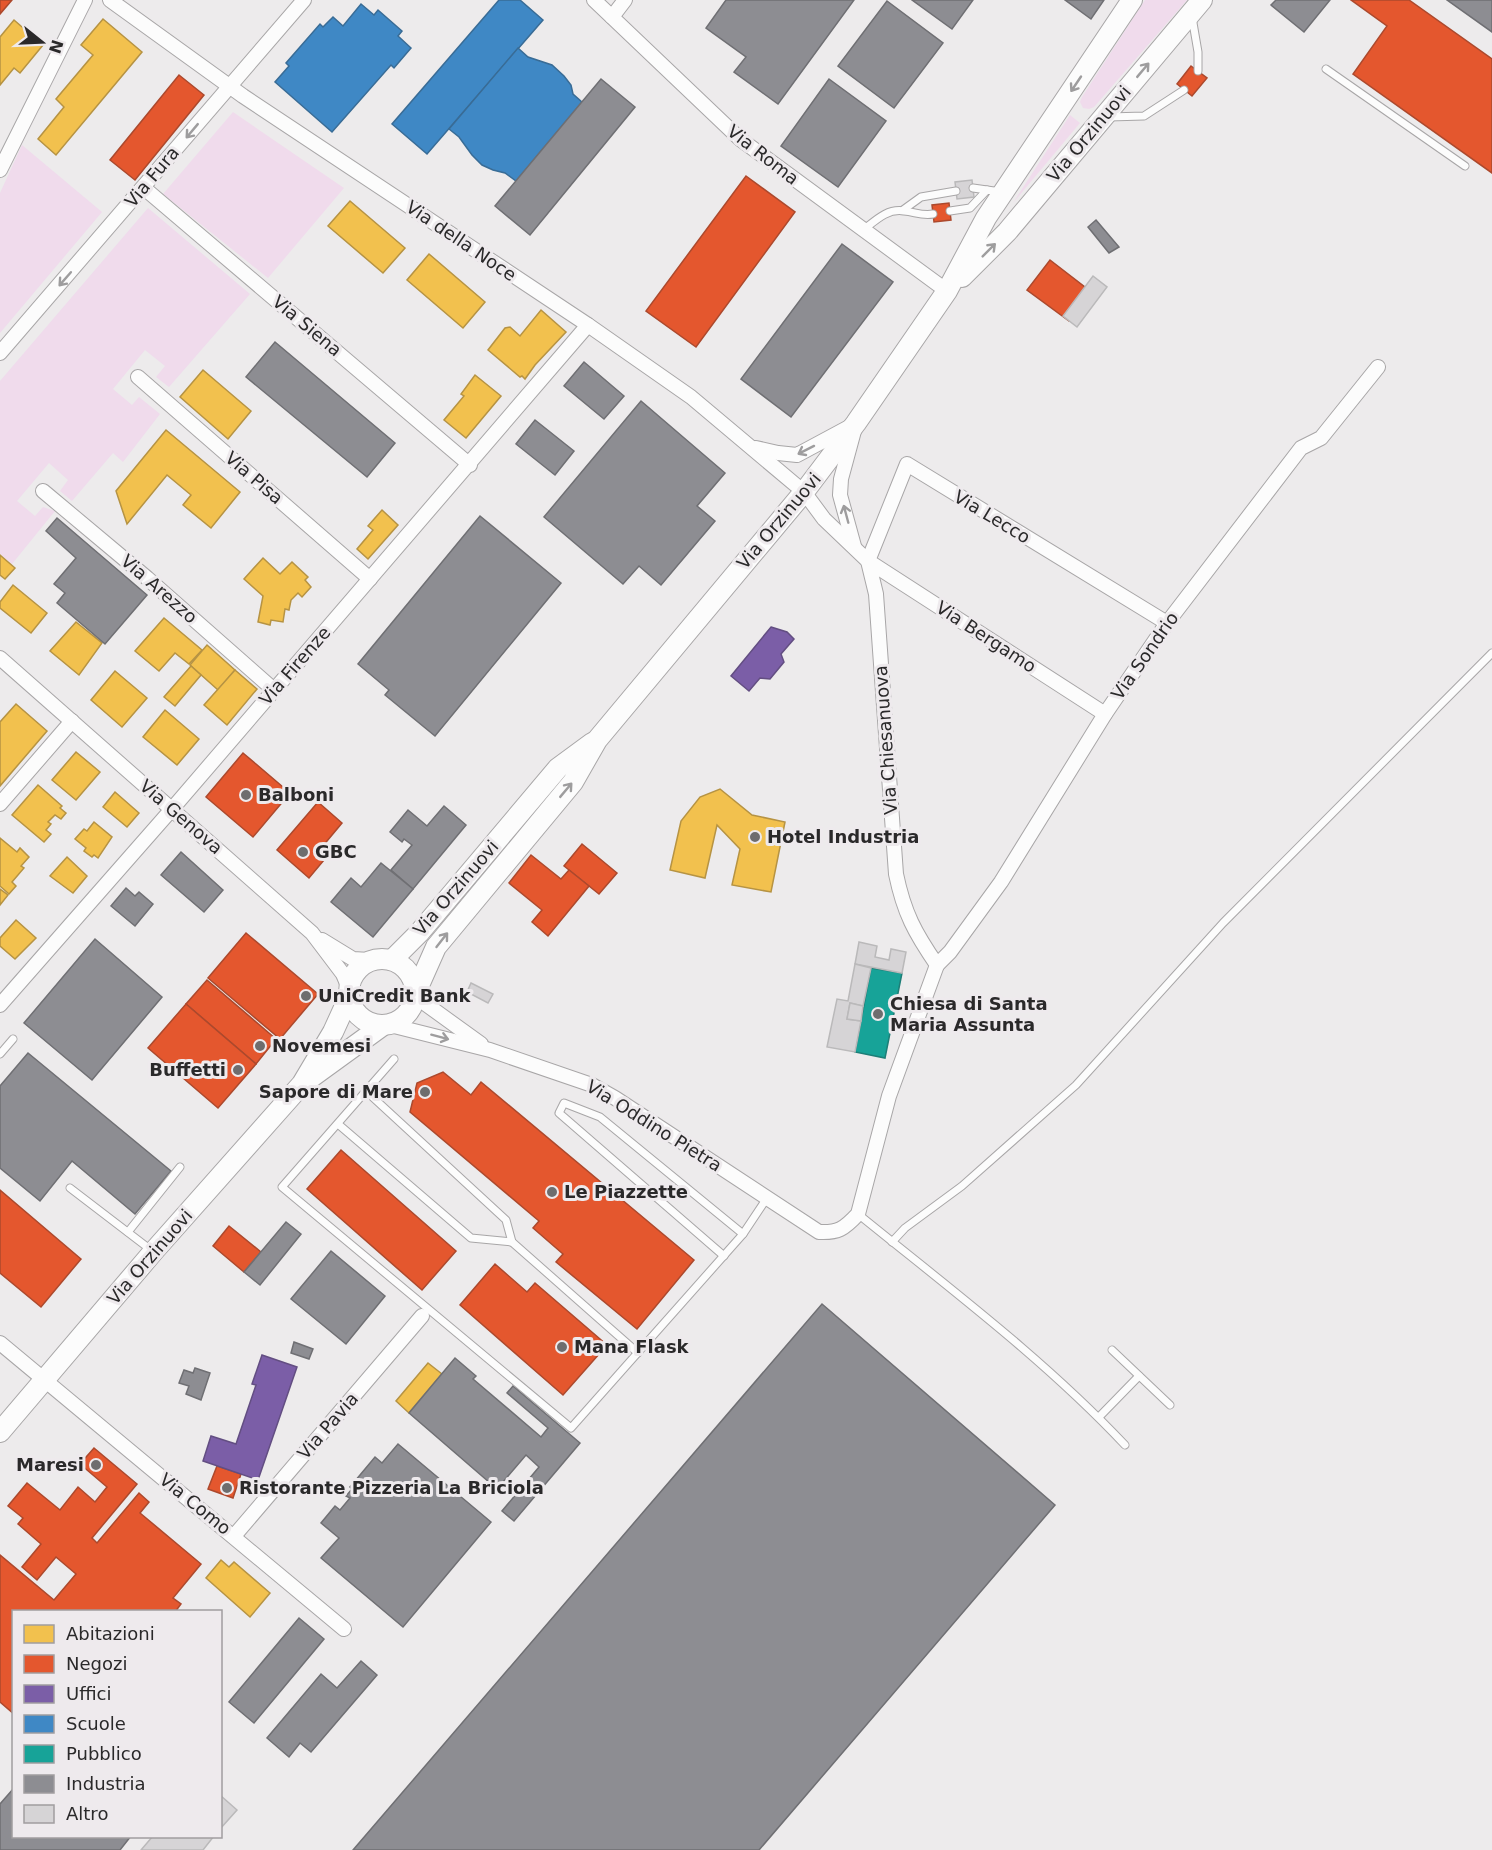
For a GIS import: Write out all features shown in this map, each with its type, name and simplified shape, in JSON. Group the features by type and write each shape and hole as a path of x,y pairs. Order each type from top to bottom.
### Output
{"main road":[{"name":"Via Orzinuovi","path":"302,1084 386,1025 408,1014 436,946 573,782 597,740 804,492 856,423 947,291 986,218 995,191 1132,0"},
{"name":"Via Orzinuovi","path":"947,291 1007,232 1197,7"},
{"name":"Via Orzinuovi","path":"392,960 419,933 558,768 597,740"},
{"path":"370,960 381,958 401,964 412,975 416,995"},
{"name":"Via Orzinuovi","path":"0,1432 153,1252 302,1084 333,1032 354,974 370,960"},
{"path":"349,993 353,1010 362,1019 386,1025"}],"street":[{"path":"0,170 85,0"},
{"name":"Via della Noce","path":"110,0 230,86 691,397 804,492"},
{"name":"Via Fura","path":"0,353 304,0"},
{"name":"Via Roma","path":"594,0 740,139 862,231 947,291"},
{"path":"612,17 625,0"},
{"name":"Via Siena","path":"144,188 470,465"},
{"name":"Via Firenze","path":"0,1005 588,326"},
{"name":"Via Sondrio","path":"937,965 950,952 1001,882 1105,714 1167,623 1301,448 1321,438 1377,367"},
{"name":"Via Pisa","path":"138,377 370,579"},
{"path":"752,447 797,455 856,423"},
{"path":"855,548 840,495 841,479 856,423"},
{"name":"Via Lecco","path":"868,561 906,464 1167,623"},
{"name":"Via Arezzo","path":"43,491 147,578 274,690"},
{"path":"804,492 824,519 868,561"},
{"name":"Via Bergamo","path":"868,561 1105,714"},
{"name":"Via Chiesanuova","path":"868,561 876,594 896,874 902,904 917,937 937,965"},
{"name":"Via Genova","path":"0,658 312,933 343,974 349,993"},
{"path":"0,804 72,721"},
{"path":"312,933 353,959 370,960"},
{"path":"858,1214 888,1096 937,965"},
{"path":"416,995 490,1050"},
{"name":"Via Oddino Pietra","path":"386,1025 490,1050 592,1085 819,1232 836,1233 858,1214"},
{"name":"Via Pavia","path":"234,1536 422,1316"},
{"name":"Via Como","path":"0,1343 344,1629"}],"lane":[{"path":"1197,7 1198,71"},
{"path":"1326,69 1465,166"},
{"path":"1103,117 1144,116 1184,90"},
{"path":"973,188 995,191"},
{"path":"903,210 921,197 956,191"},
{"path":"950,211 970,208 995,191"},
{"path":"862,231 886,213 903,210 925,215 933,214"},
{"path":"892,1242 905,1228 962,1186 1077,1085 1223,923 1492,652"},
{"path":"0,1054 13,1039"},
{"path":"394,1059 282,1187 571,1428 743,1234 767,1198"},
{"path":"366,1091 506,1220 512,1242 638,1353"},
{"path":"724,1256 559,1113 564,1103 600,1117 743,1234"},
{"path":"338,1124 471,1238 512,1242"},
{"path":"128,1232 180,1167"},
{"path":"70,1188 153,1252"},
{"path":"858,1214 1009,1337 1099,1418 1125,1445"},
{"path":"1112,1350 1170,1405"},
{"path":"1099,1418 1139,1376"}],"shaded area":[{"path":"1145,0 1187,0 1094,107 1083,108 1080,102 1082,97"},
{"path":"233,112 344,188 268,278 163,194"},
{"path":"1070,115 1080,123 1013,203"},
{"path":"22,145 102,212 0,333 0,193"},
{"path":"148,208 250,294 169,387 156,377 165,366 145,350 113,389 132,405 139,397 160,414 123,462 113,453 72,501 60,491 68,480 49,463 17,501 35,516 43,507 55,511 12,564 0,554 0,381"}],"building: Abitazioni":[{"path":"103,19 142,52 56,155 38,139 64,107 56,99 93,55 81,45"},
{"path":"14,20 43,45 20,73 14,68 0,85 0,37"},
{"path":"350,201 405,248 383,273 328,226"},
{"path":"429,254 485,302 463,328 407,280"},
{"path":"541,310 566,332 525,379 488,350 505,328 510,327 520,336"},
{"path":"203,370 251,411 228,439 180,397"},
{"path":"475,375 501,396 466,438 444,420 464,396 461,394"},
{"path":"166,430 240,492 211,528 183,505 191,495 167,475 127,524 116,491"},
{"path":"382,510 398,525 368,559 357,549 373,530 368,526"},
{"path":"0,555 15,568 5,579 0,575"},
{"path":"263,558 280,574 292,562 308,577 305,580 311,587 302,597 298,593 291,600 289,610 285,609 283,622 271,620 270,625 258,622 263,596 244,579"},
{"path":"13,585 47,613 31,633 0,608 0,602"},
{"path":"164,618 202,650 189,664 175,653 159,671 135,651"},
{"path":"76,622 102,643 79,675 50,651"},
{"path":"207,645 235,670 218,690 190,665"},
{"path":"191,666 201,675 175,706 164,697"},
{"path":"235,670 257,689 227,725 204,705"},
{"path":"115,671 147,698 122,727 91,700"},
{"path":"16,704 47,731 0,786 0,722"},
{"path":"165,710 199,739 177,765 143,737"},
{"path":"76,752 100,772 76,800 52,780"},
{"path":"38,785 62,806 60,808 66,813 61,819 55,815 48,822 51,824 46,830 51,834 44,842 12,815"},
{"name":"Hotel Industria","path":"720,789 752,815 785,822 771,892 732,885 740,849 717,825 705,878 670,870 681,821 700,797"},
{"path":"115,792 139,813 127,827 103,807"},
{"path":"94,822 112,837 98,858 84,851 86,848 75,839 84,829 87,831"},
{"path":"0,838 17,852 20,848 29,857 21,866 24,868 12,882 16,886 9,894 0,886"},
{"path":"67,857 87,876 73,893 50,876"},
{"path":"0,889 8,895 0,905"},
{"path":"16,920 36,938 15,959 0,946 0,938"},
{"path":"428,1363 442,1374 409,1413 396,1401"},
{"path":"221,1560 229,1567 234,1562 270,1593 250,1617 206,1578"}],"building: Negozi":[{"path":"0,0 12,0 0,14"},
{"path":"1351,0 1409,0 1492,59 1492,173 1353,74 1387,26"},
{"path":"1191,66 1207,78 1192,96 1177,84"},
{"path":"179,75 204,95 135,180 110,160"},
{"path":"746,176 795,212 696,347 646,311"},
{"path":"949,203 951,220 934,222 932,205"},
{"path":"1050,260 1090,291 1069,321 1027,290"},
{"path":"243,753 290,793 253,837 206,797"},
{"path":"318,802 342,823 322,847 329,854 309,878 277,850"},
{"path":"582,844 617,873 599,894 564,866"},
{"path":"531,855 561,879 569,870 589,886 548,936 532,922 542,910 509,883"},
{"path":"246,933 318,994 280,1039 208,978"},
{"path":"207,980 276,1039 256,1064 186,1004"},
{"path":"186,1004 256,1064 218,1108 148,1048"},
{"path":"443,1072 471,1095 481,1082 694,1260 637,1329 556,1262 563,1254 533,1228 539,1221 410,1112 417,1083"},
{"path":"341,1150 456,1251 422,1290 307,1189"},
{"path":"0,1190 81,1259 41,1307 0,1273"},
{"path":"229,1226 261,1252 244,1272 213,1246"},
{"path":"495,1264 527,1292 535,1283 607,1345 563,1395 460,1305"},
{"path":"94,1448 137,1484 92,1538 97,1543 139,1493 149,1502 140,1513 201,1564 173,1598 181,1604 176,1610 12,1610 12,1712 0,1702 0,1555 54,1600 76,1574 56,1557 37,1580 22,1567 41,1544 18,1524 23,1518 8,1506 27,1483 60,1510 78,1487 95,1502 107,1487 80,1464"},
{"path":"217,1466 241,1474 233,1498 208,1489"}],"building: Uffici":[{"path":"771,627 787,632 794,639 781,654 784,662 770,679 760,678 749,691 731,676"},
{"path":"262,1355 297,1367 258,1480 203,1461 211,1436 236,1444 256,1385 252,1384"}],"building: Scuole":[{"path":"499,0 520,0 543,20 427,154 392,124"},
{"path":"361,4 374,15 378,10 402,31 398,36 411,48 394,68 391,65 332,132 275,82 289,66 286,63 320,24 323,27 333,17 343,26"},
{"path":"518,48 528,57 552,65 564,76 571,85 573,94 582,102 516,181 505,173 482,165 459,137 449,129"}],"building: Pubblico":[{"name":"Chiesa di Santa Maria Assunta","path":"871,968 902,973 885,1058 855,1052"}],"building: Industria":[{"path":"726,0 854,0 778,104 734,72 746,57 706,28"},
{"path":"912,0 973,0 952,29"},
{"path":"1065,0 1104,0 1091,19"},
{"path":"1276,0 1330,0 1304,32 1271,5"},
{"path":"1447,0 1492,0 1492,32"},
{"path":"887,1 943,43 894,108 838,66"},
{"path":"601,79 635,107 530,235 495,206"},
{"path":"829,79 886,121 838,187 781,146"},
{"path":"1096,220 1119,247 1109,253 1088,227"},
{"path":"842,244 893,282 791,417 741,379"},
{"path":"275,342 395,443 367,477 246,377"},
{"path":"584,362 624,396 604,419 564,386"},
{"path":"641,401 725,473 697,506 715,521 661,585 639,566 623,584 544,517"},
{"path":"535,420 574,451 555,475 516,444"},
{"path":"480,516 561,583 435,736 385,695 389,690 358,664"},
{"path":"57,518 147,595 105,644 57,603 65,593 54,584 76,558 46,531"},
{"path":"444,806 466,825 413,889 391,870 412,845 404,839 402,842 390,832 408,810 427,826"},
{"path":"181,852 223,890 204,912 161,875"},
{"path":"381,863 413,889 373,937 331,902 351,878 361,887"},
{"path":"126,888 135,896 139,892 153,904 135,926 111,906"},
{"path":"95,939 162,997 92,1080 24,1023"},
{"path":"28,1053 171,1171 135,1214 72,1161 40,1201 0,1168 0,1086"},
{"path":"286,1222 301,1234 260,1285 244,1272"},
{"path":"331,1251 385,1296 346,1344 291,1299"},
{"path":"822,1304 1055,1505 759,1850 353,1850"},
{"path":"294,1342 313,1349 309,1359 291,1353"},
{"path":"455,1358 476,1376 473,1379 541,1437 548,1428 507,1393 513,1386 580,1443 514,1521 502,1511 539,1467 526,1455 497,1489 409,1413"},
{"path":"195,1368 210,1373 201,1400 186,1394 189,1386 179,1383 184,1370 193,1373"},
{"path":"398,1444 491,1522 403,1627 321,1558 339,1538 321,1523 335,1506 340,1510 350,1498 346,1496 352,1489 350,1487 375,1457 382,1463"},
{"path":"299,1618 324,1639 254,1723 229,1702"},
{"path":"361,1661 377,1675 311,1752 300,1743 289,1757 267,1738 321,1674 337,1688"},
{"path":"12,1790 12,1838 129,1838 120,1850 0,1850 0,1804"}],"building: Altro":[{"path":"972,180 974,197 957,199 955,182"},
{"path":"1093,276 1107,287 1077,327 1063,316"},
{"path":"859,942 877,946 875,957 889,960 891,949 906,952 902,973 855,964"},
{"path":"855,964 871,968 863,1006 850,1003 847,1019 861,1021 855,1052 827,1047 837,999 848,1001"},
{"path":"471,983 493,994 488,1003 467,992"},
{"path":"850,1003 863,1006 861,1021 847,1019"},
{"path":"222,1797 237,1810 222,1827"},
{"path":"151,1838 212,1838 203,1850 141,1850"}],"place":[{"name":"Balboni","path":"246,795"},
{"name":"Hotel Industria","path":"755,837"},
{"name":"GBC","path":"303,852"},
{"name":"UniCredit Bank","path":"306,996"},
{"name":"Chiesa di Santa Maria Assunta","path":"878,1014"},
{"name":"Novemesi","path":"260,1046"},
{"name":"Buffetti","path":"238,1070"},
{"name":"Sapore di Mare","path":"425,1092"},
{"name":"Le Piazzette","path":"552,1192"},
{"name":"Mana Flask","path":"562,1347"},
{"name":"Maresi","path":"96,1465"},
{"name":"Ristorante Pizzeria La Briciola","path":"227,1488"}]}
